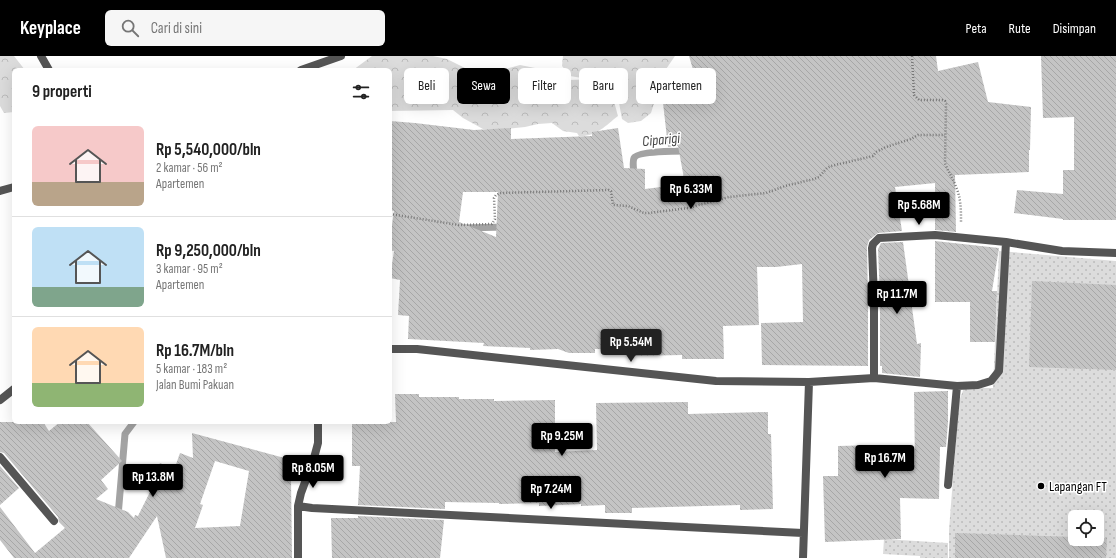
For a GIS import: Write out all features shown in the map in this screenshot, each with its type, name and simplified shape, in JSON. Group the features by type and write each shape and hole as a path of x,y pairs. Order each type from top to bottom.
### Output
{"street":[{"path":"41,56 47,68"},
{"path":"307,68 341,56"},
{"path":"0,191 12,188"},
{"path":"874,378 874,299 872,248 873,244 880,238 935,235 962,239 1006,242 1062,251 1116,253"},
{"path":"392,349 417,350 716,381 809,382 874,378 957,386 985,384 996,376 999,371 1006,242"},
{"path":"803,558 809,382"},
{"path":"948,486 957,386"},
{"path":"0,400 12,391"},
{"path":"298,558 298,506 318,443 318,424"},
{"path":"0,457 54,521"},
{"path":"298,506 312,508 803,533"}],"path":[{"path":"912,56 913,93 919,100 945,101 946,104 945,163 960,198 962,239"},
{"path":"392,214 459,225 492,224 495,219 494,198 500,193 609,190 611,191 613,205 628,206 644,213 673,211 729,196 766,192 814,179 819,177 827,168 831,166 873,156 876,152 886,147 911,139 915,136 926,134 945,135"}],"green space":[{"path":"0,56 14,56 23,68 12,68 12,112 4,113 0,106"},
{"path":"372,56 433,56 447,59 465,68 457,68 457,104 510,104 509,68 520,65 535,68 518,68 518,104 571,104 571,80 579,80 579,104 615,104 618,116 595,133 579,136 577,133 563,131 552,123 497,130 483,129 463,118 453,110 392,111 392,68 356,68"},
{"path":"563,56 675,56 667,68 636,68 636,104 654,104 651,113 641,121 628,123 622,119 619,104 628,104 628,68 579,68 579,78 571,76 571,68 564,68 562,66"},
{"path":"999,251 1116,261 1116,558 949,558 949,530 959,401 964,388 993,388"},
{"path":"884,539 948,543 948,558 920,558 920,556 883,554"}],"building":[{"path":"689,56 936,56 938,71 978,62 988,102 1031,107 1029,172 955,175 956,232 935,230 935,183 895,187 902,231 878,233 869,240 867,247 868,366 762,365 761,323 803,322 802,264 776,267 757,267 759,325 723,326 724,359 682,359 682,355 633,356 633,350 595,349 595,353 569,353 558,349 530,350 530,348 483,346 484,343 408,339 409,316 398,315 400,280 392,278 394,251 392,250 392,225 394,211 392,210 392,121 474,130 511,128 511,139 592,136 592,132 618,128 624,168 645,169 645,189 685,184 678,146 668,147 663,104 716,104 716,68 693,68","holes":["463,192 498,192 496,237 459,222"]},
{"path":"1041,56 1116,56 1116,220 1063,220 1014,213 1017,190 1063,194 1063,170 1074,170 1074,117 1043,118"},
{"path":"935,241 999,248 992,291 997,291 995,342 970,342 970,302 935,302"},
{"path":"903,242 917,344 921,343 920,377 882,373 882,366 880,366 878,249 881,243"},
{"path":"1032,281 1116,285 1116,370 1029,367"},
{"path":"948,391 946,447 940,447 939,499 900,498 901,539 825,542 823,476 838,476 838,446 878,445 878,465 915,465 914,392"},
{"path":"395,394 419,394 419,397 494,399 494,401 555,400 555,452 597,450 596,403 688,402 688,414 768,412 768,434 771,434 773,509 740,510 740,505 632,508 632,513 605,513 605,505 581,506 581,504 539,506 539,503 499,504 445,502 445,509 358,505 360,466 352,466 352,424 392,424 392,422 396,422"},
{"path":"0,422 12,422 12,424 44,424 49,431 58,424 89,424 122,461 101,480 108,489 96,499 128,512 134,518 135,515 138,516 153,486 150,484 160,463 174,470 180,453 193,458 192,433 303,463 299,480 291,478 292,558 166,558 157,516 129,558 14,558 0,540 0,507 35,553 65,528 59,522 58,517 4,453 0,452","holes":["215,461 249,471 240,526 195,528 203,505 200,504"]},
{"path":"0,466 19,488 0,505"},
{"path":"358,516 444,520 440,558 332,558 331,518 358,518"},
{"path":"955,533 1068,537 1068,546 1104,546 1104,538 1107,538 1106,558 955,558"}],"waterway":[{"name":"Ciparigi","path":"634,176 633,160 637,156 658,152 687,151"},
{"name":"Ciparigi","path":"463,228 505,227"},
{"name":"Ciparigi","path":"118,516 125,434 132,424"}],"place":[{"name":"Lapangan FT","path":"1041,486"}]}
